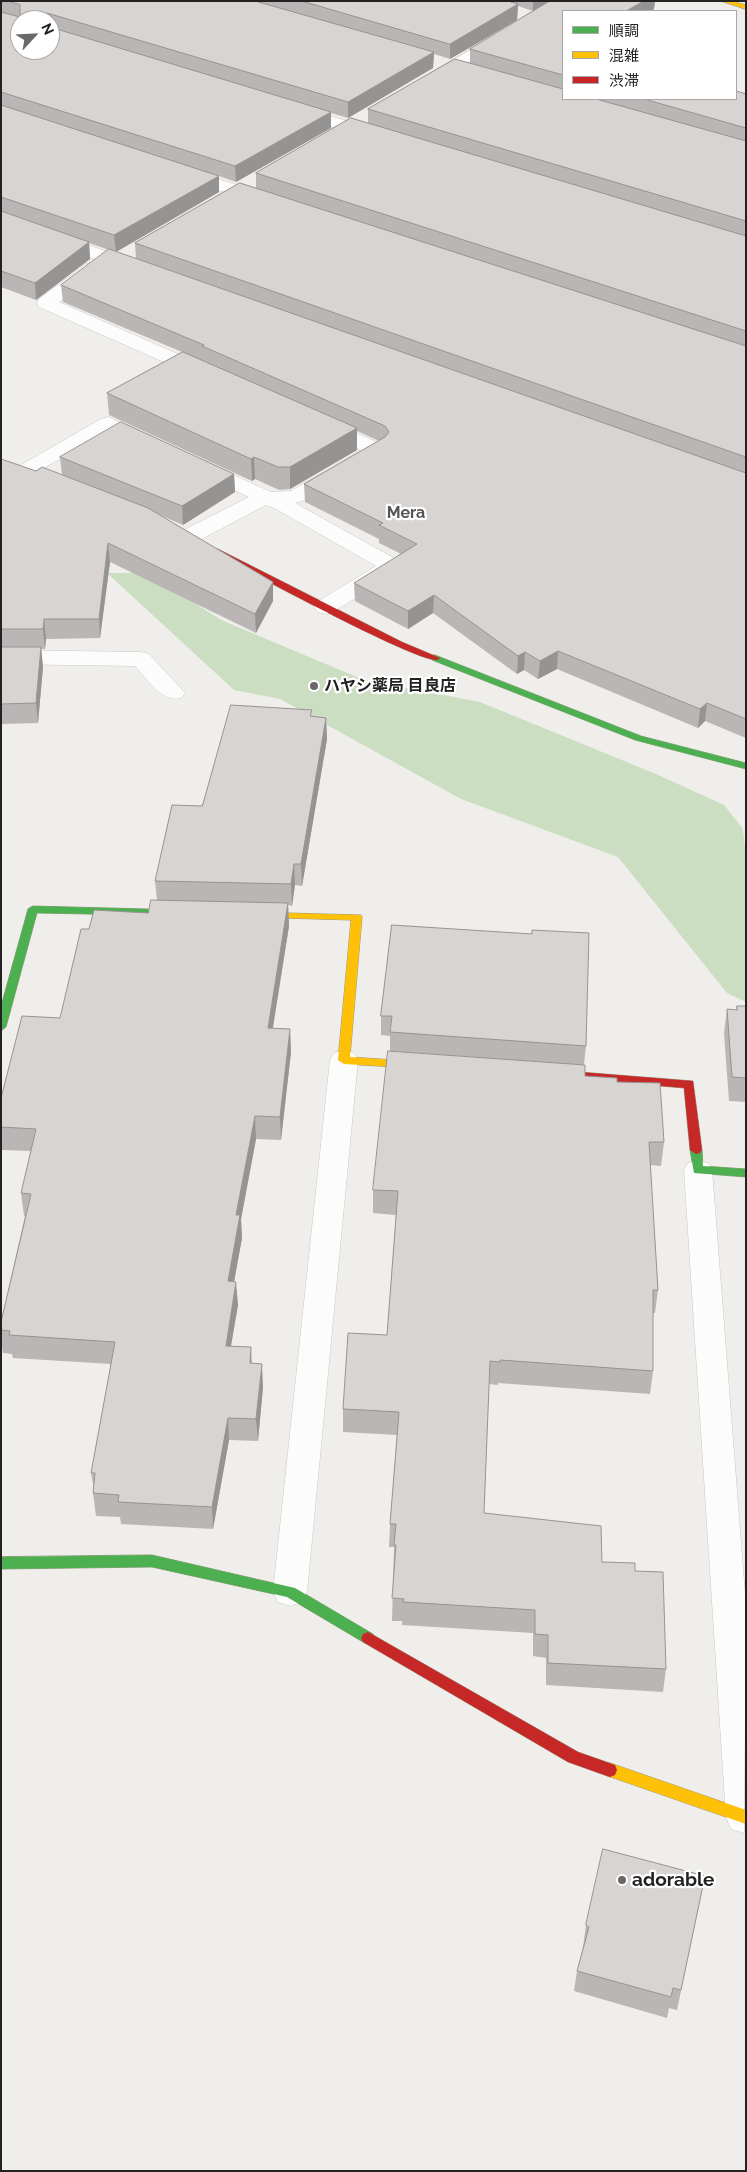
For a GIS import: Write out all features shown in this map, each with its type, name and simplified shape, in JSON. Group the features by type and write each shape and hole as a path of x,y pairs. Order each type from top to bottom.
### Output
{"street":[{"path":"411,89 564,1"},
{"path":"724,1 746,7"},
{"path":"519,13 536,18"},
{"path":"433,60 470,71"},
{"path":"279,106 394,140"},
{"path":"330,136 362,117"},
{"path":"171,169 284,206"},
{"path":"220,200 254,180"},
{"path":"1,219 155,274"},
{"path":"134,251 112,259 46,303 225,382"},
{"path":"184,535 264,498 295,497 377,449 305,417"},
{"path":"31,470 108,423 264,498 283,505 391,566 325,607"},
{"path":"184,535 399,644 638,738 746,766"},
{"path":"1,657 141,659 173,693"},
{"path":"1,1027 33,909 200,913"},
{"path":"239,914 357,917 290,1592"},
{"path":"344,1060 433,1066"},
{"path":"1,1563 152,1561 290,1592 573,1757 745,1817 698,1170 689,1084 571,1076"},
{"path":"698,1170 746,1173"}],"green space":[{"path":"107,573 148,573 221,620 364,680 480,702 656,774 724,805 743,829 746,858 746,1002 727,993 618,857 461,799 280,699 234,690"}],"building":[{"path":"8,1 255,1 434,52 348,102 60,17 60,10 20,10 20,5"},
{"path":"302,1 508,1 518,4 450,44"},
{"path":"550,1 644,1 628,10 562,10 562,75 470,49"},
{"path":"1,12 10,14 10,60 60,60 60,30 331,112 235,166 1,92"},
{"path":"455,59 562,89 562,100 600,100 746,141 746,221 368,109"},
{"path":"737,91 746,94 746,128 648,100 737,100"},
{"path":"1,105 219,176 114,235 1,197"},
{"path":"351,118 746,236 746,331 256,173"},
{"path":"240,183 746,346 746,457 135,243"},
{"path":"1,211 89,242 35,283 1,271"},
{"path":"109,249 746,473 746,719 707,703 700,709 558,651 540,661 525,652 518,656 434,595 408,611 354,583 417,544 379,525 383,523 304,484 385,437 389,432 385,426 202,346 204,345 61,285"},
{"path":"183,352 357,428 290,467 278,467 254,457 251,459 107,393"},
{"path":"121,422 234,474 182,506 60,457"},
{"path":"1,459 36,471 42,467 148,508 273,582 255,614 108,543 99,619 44,619 43,629 1,629"},
{"path":"1,647 41,647 36,703 1,704"},
{"path":"231,705 312,710 310,716 326,718 301,864 294,864 291,884 155,881 172,805 202,806"},
{"path":"151,900 288,903 268,1028 290,1029 280,1117 255,1116 236,1215 240,1215 228,1281 236,1282 226,1346 251,1347 250,1363 262,1364 256,1419 228,1418 212,1507 118,1502 119,1495 93,1493 95,1473 91,1473 115,1342 9,1335 10,1331 1,1330 1,1322 31,1194 21,1193 36,1129 1,1127 1,1098 22,1016 60,1018 81,929 89,929 94,910 148,913"},
{"path":"392,925 532,934 532,930 589,933 586,1046 390,1032 392,1016 381,1016"},
{"path":"737,1006 746,1006 746,1078 732,1077 727,1009 737,1010"},
{"path":"388,1051 585,1065 585,1076 617,1078 617,1082 660,1083 664,1142 649,1142 658,1290 653,1290 653,1371 500,1360 500,1362 490,1361 484,1513 601,1526 602,1562 635,1563 635,1571 663,1572 666,1669 548,1663 548,1635 535,1634 535,1610 403,1602 404,1599 392,1598 396,1524 390,1524 399,1412 343,1409 348,1333 387,1335 398,1191 373,1190"},
{"path":"603,1849 705,1876 681,1990 673,1988 671,1997 577,1971 589,1927 586,1925"}],"traffic: fast":[{"path":"435,658 638,738 746,766"},
{"path":"1,1027 33,909 186,913"},
{"path":"696,1150 698,1170 746,1173"},
{"path":"1,1563 152,1561 290,1592 368,1638"}],"traffic: slow":[{"path":"724,1 746,7"},
{"path":"252,915 357,917 344,1060 425,1066"},
{"path":"610,1770 746,1817"}],"traffic: jam":[{"path":"218,552 399,644 435,658"},
{"path":"580,1076 689,1084 696,1150"},
{"path":"368,1638 573,1757 610,1770"}],"place":[{"name":"ハヤシ薬局 目良店","path":"314,686"},
{"name":"adorable","path":"622,1880"}],"district":[{"name":"Mera","path":"406,513"}]}
